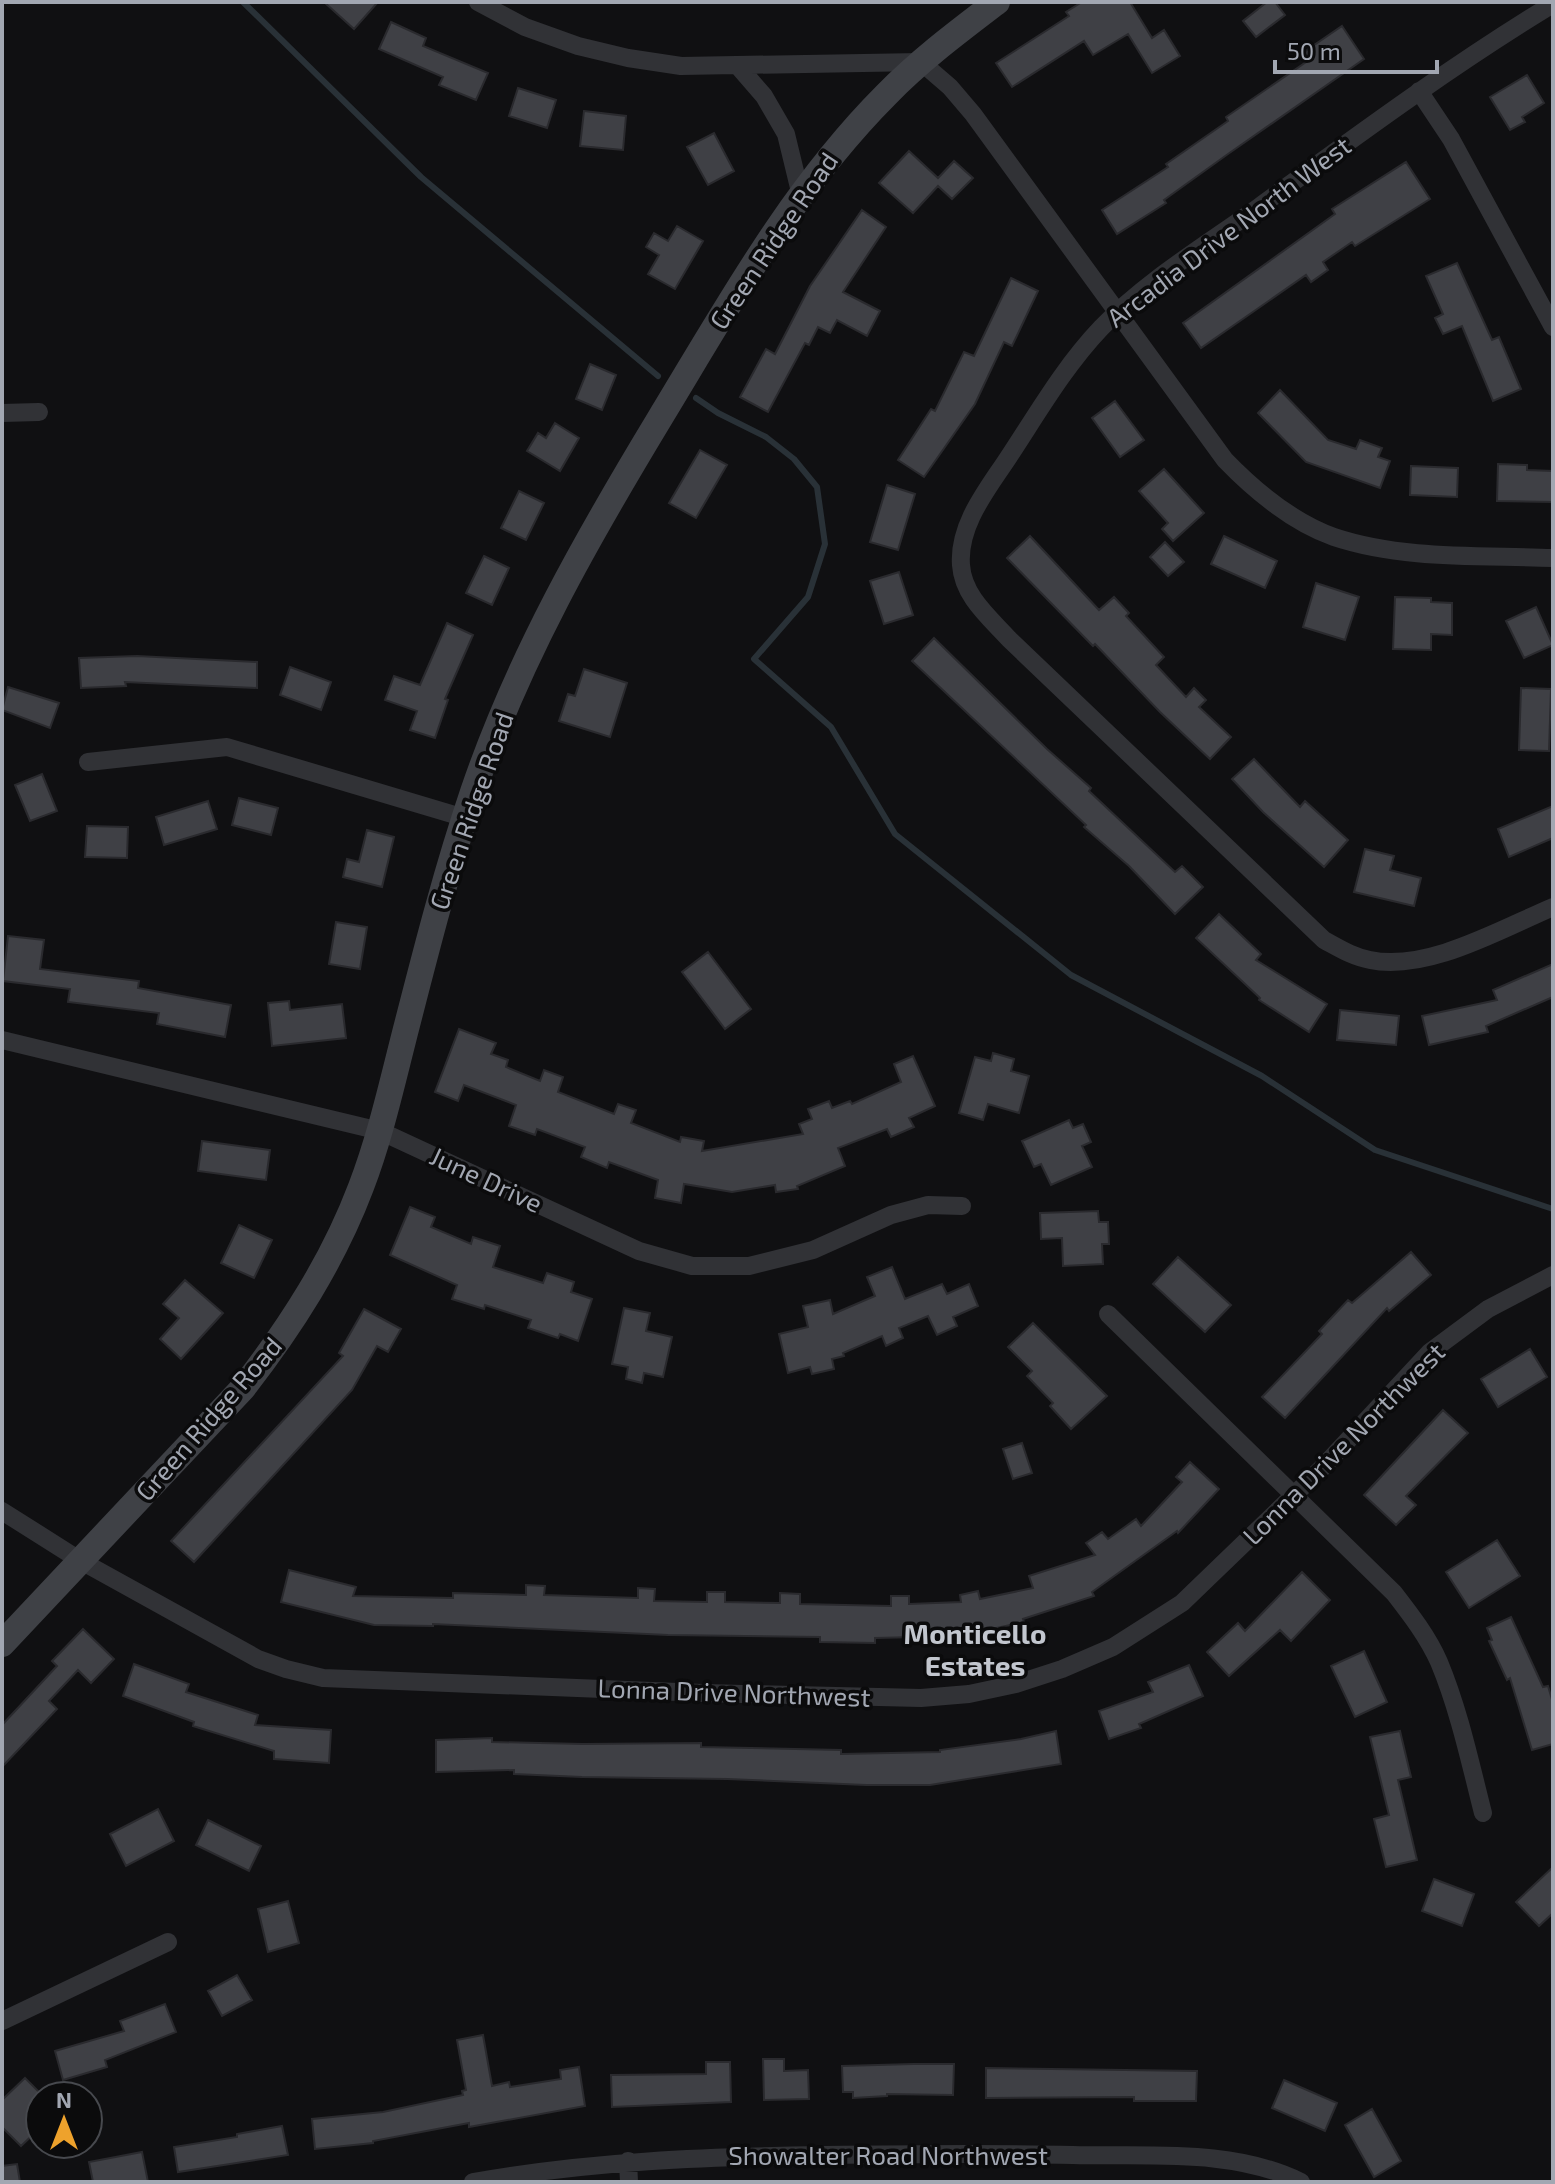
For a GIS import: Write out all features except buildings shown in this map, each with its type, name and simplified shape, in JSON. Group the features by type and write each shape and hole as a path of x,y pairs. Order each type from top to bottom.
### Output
{"street":[{"path":"478,2 525,27 578,46 681,66 921,62 950,87 973,114 1225,460 1269,500 1333,536 1371,546 1422,553 1553,558"},
{"name":"Green Ridge Road","path":"2,1644 243,1388 278,1343 309,1295 331,1255 360,1189 380,1131 439,899 465,818 518,680 555,600 720,319 801,196 845,139 886,94 997,2"},
{"name":"Arcadia Drive North West","path":"1553,4 1419,91 1117,313 1071,362 992,482 968,524 961,547 961,567 966,586 974,600 1009,639 1324,940 1350,955 1369,960 1394,963 1418,961 1553,907"},
{"path":"738,66 764,96 786,134 801,196"},
{"path":"1419,91 1451,139 1553,327"},
{"path":"2,413 39,412"},
{"path":"88,762 227,747 465,818"},
{"name":"June Drive","path":"2,1040 380,1131 639,1251 692,1266 749,1266 813,1250 891,1215 928,1205 962,1206"},
{"name":"Lonna Drive Northwest","path":"2,1511 81,1561 258,1659 323,1678 921,1698 969,1694 1016,1684 1062,1669 1113,1647 1182,1603 1295,1495 1430,1352 1488,1309 1553,1275"},
{"path":"1108,1314 1394,1593 1418,1625 1438,1660 1455,1705 1483,1813"},
{"path":"2,2021 168,1942"},
{"name":"Showalter Road Northwest","path":"473,2182 536,2171 628,2161 979,2152 1190,2158 1250,2164 1273,2169 1301,2182"},
{"path":"628,2161 629,2182"}],"waterway":[{"path":"243,2 421,177 658,376"},
{"path":"696,398 766,437 794,459 817,487 825,544 808,597 754,659 831,727 895,834 1071,975 1262,1076 1375,1150 1553,1209"}],"district":[{"name":"Monticello Estates","path":"975,1650"}]}
